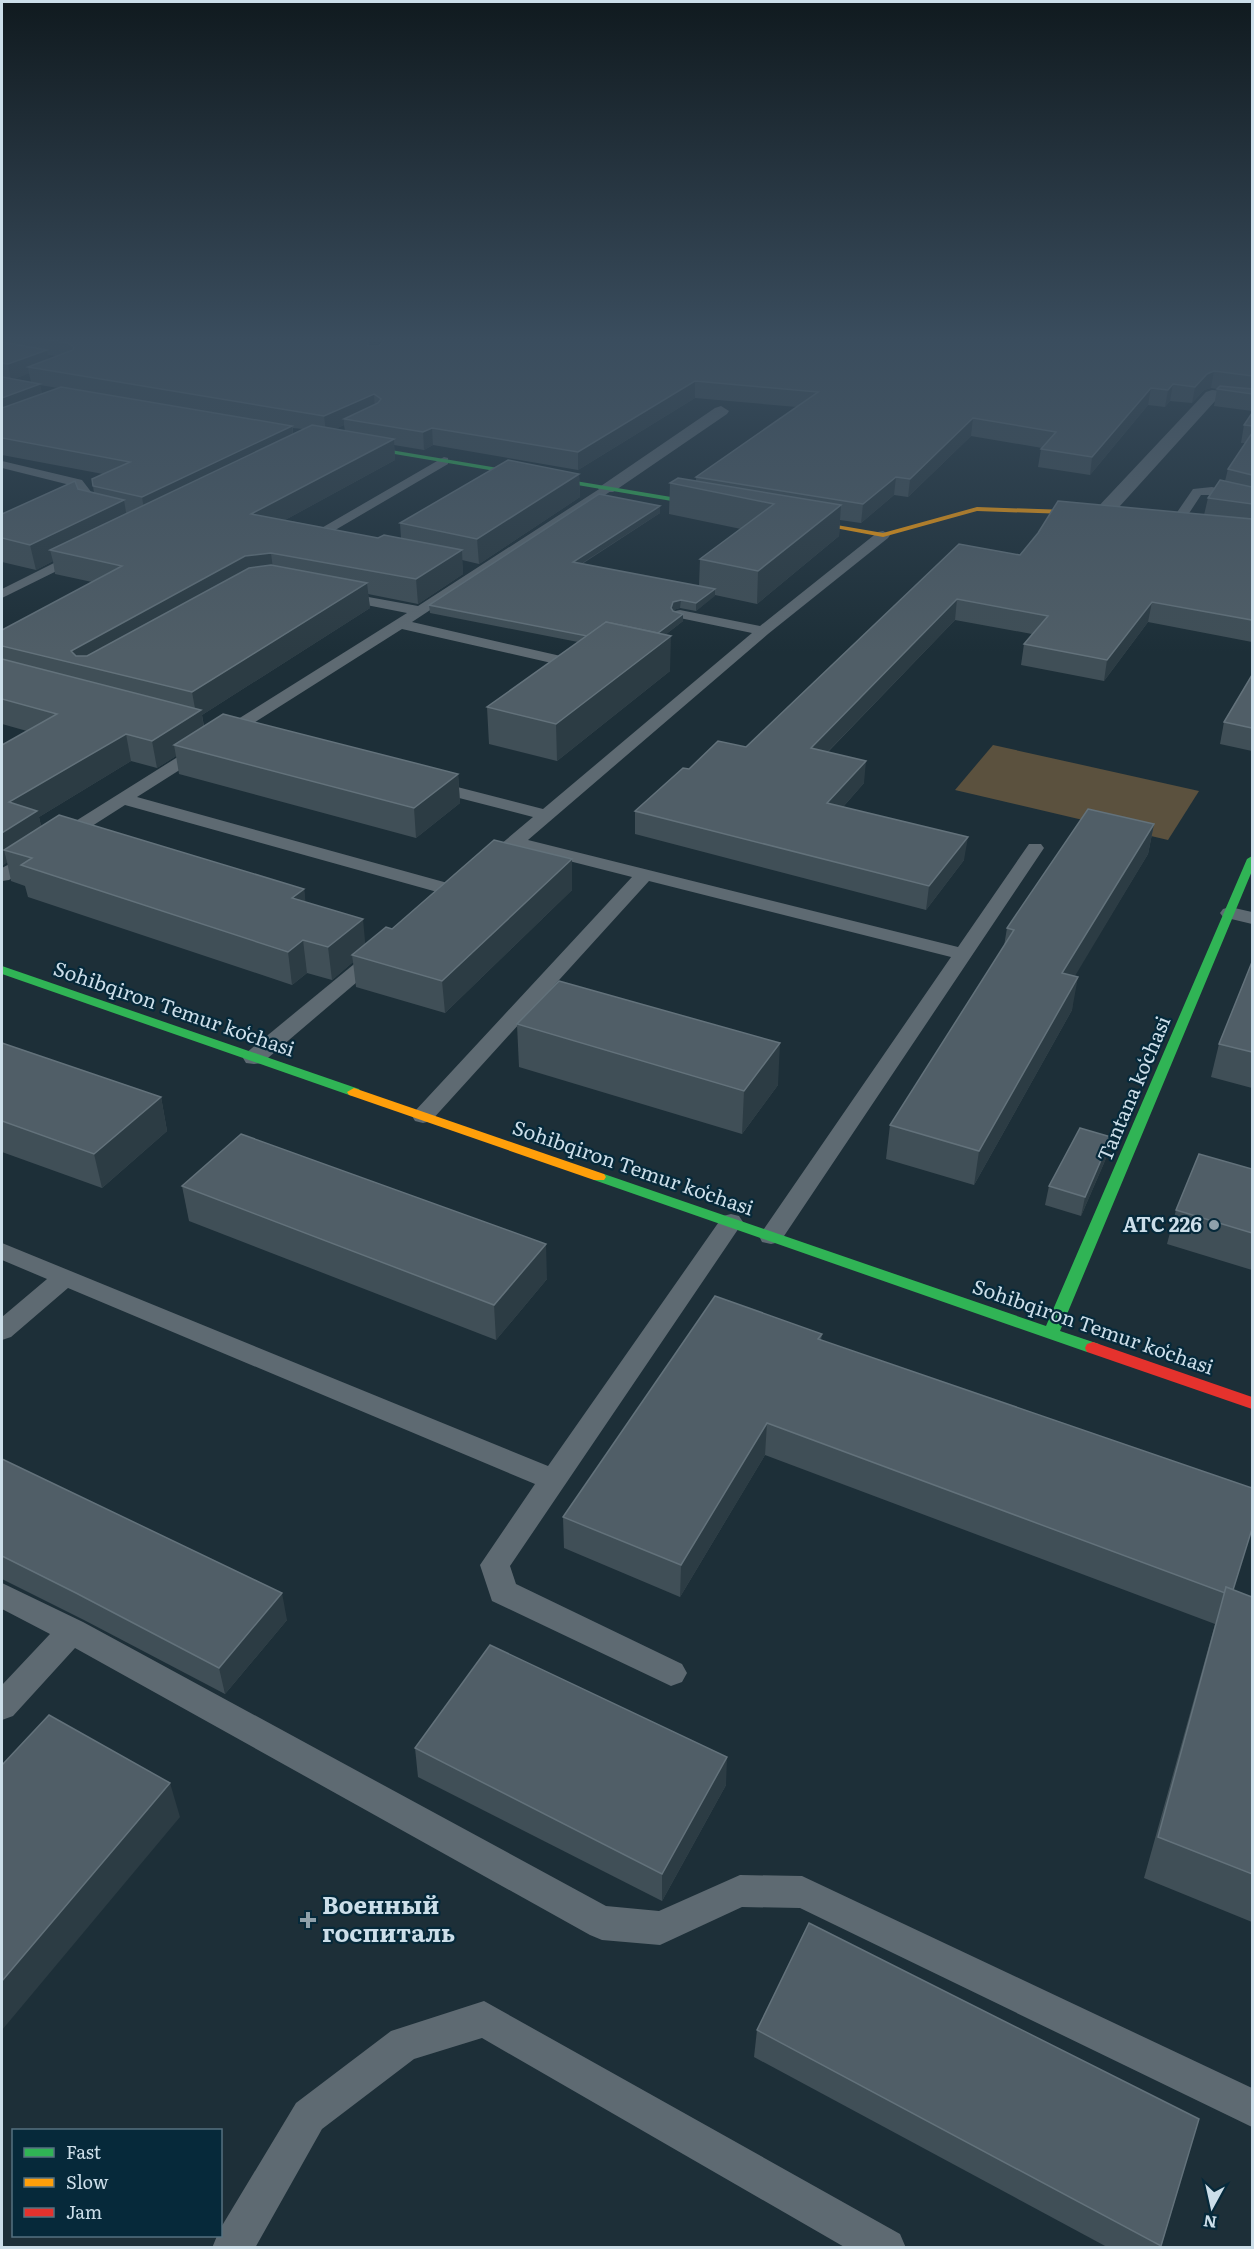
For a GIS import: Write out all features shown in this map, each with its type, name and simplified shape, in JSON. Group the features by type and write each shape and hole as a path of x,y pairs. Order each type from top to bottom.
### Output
{"street":[{"path":"336,442 722,508"},
{"path":"608,488 676,442"},
{"path":"1102,513 1168,442"},
{"path":"780,518 883,535 977,509 1124,515"},
{"name":"Tantana koʻchasi","path":"1051,1333 1252,859"},
{"name":"Sohibqiron Temur koʻchasi","path":"2,970 1252,1403"}],"lane":[{"path":"336,542 313,537 444,461"},
{"path":"2,465 78,483 86,493 88,507 111,513"},
{"path":"2,876 400,624 608,488"},
{"path":"1177,521 1197,492 1212,491 1252,500"},
{"path":"438,905 763,631 883,535"},
{"path":"2,594 91,549"},
{"path":"459,566 481,571"},
{"path":"330,594 420,611"},
{"path":"680,614 763,631"},
{"path":"400,624 569,662"},
{"path":"206,728 251,739"},
{"path":"410,780 546,815"},
{"path":"124,799 455,891"},
{"path":"63,837 86,844"},
{"path":"515,842 963,954"},
{"path":"771,1236 1035,848"},
{"path":"423,1116 645,874"},
{"path":"1230,912 1252,918"},
{"path":"254,1058 395,941"},
{"path":"671,1673 503,1592 495,1564 731,1222"},
{"path":"2,1251 552,1479"},
{"path":"2,1331 65,1277"},
{"path":"2,1595 72,1631 602,1923 660,1928 740,1891 802,1892 1252,2108"},
{"path":"2,1706 72,1631"},
{"path":"232,2247 309,2116 404,2044 484,2019 886,2247"}],"shaded area":[{"path":"993,745 1199,791 1168,840 955,790"}],"building":[{"path":"23,442 258,442 142,497 93,486 92,479 130,462"},
{"path":"276,442 388,442 251,514 378,538 384,535 462,550 416,579 271,553 245,556 71,651 76,656 87,656 249,568 271,565 367,583 192,692 2,646 2,630 122,566 50,550"},
{"path":"517,442 595,442 578,452"},
{"path":"746,442 948,442 910,479 896,477 863,504 696,477"},
{"path":"1047,442 1105,442 1092,457 1041,449"},
{"path":"1246,442 1252,442 1252,475 1228,469"},
{"path":"508,460 579,474 477,539 400,523"},
{"path":"678,478 841,505 758,571 700,559 774,504 670,483"},
{"path":"1220,480 1252,487 1252,504 1208,498"},
{"path":"75,481 78,489 124,500 30,545 2,538 2,514"},
{"path":"599,494 660,506 573,562 715,589 696,603 681,600 673,602 671,608 673,611 683,614 658,633 606,622 587,636 429,605"},
{"path":"1058,501 1252,519 1252,620 1152,602 1107,660 1024,644 1048,616 957,599 811,748 866,761 827,803 968,837 929,886 635,811 683,768 689,769 718,741 746,747 959,544 1020,555 1038,533"},
{"path":"606,622 671,636 556,724 487,707"},
{"path":"2,659 201,710 152,741 126,734 9,802 37,811 2,833 2,745 57,714 2,699"},
{"path":"1252,675 1252,728 1224,722"},
{"path":"223,714 458,774 414,808 174,745"},
{"path":"1088,809 1154,824 1062,973 1078,977 979,1151 890,1125 1014,930 1007,928"},
{"path":"59,815 304,889 292,898 363,919 328,947 303,940 288,952 21,865 32,858 4,850"},
{"path":"494,840 572,859 442,981 352,955 386,927 392,929"},
{"path":"1252,962 1252,1052 1219,1044"},
{"path":"559,981 780,1043 744,1091 517,1024"},
{"path":"2,1043 161,1097 94,1154 2,1121"},
{"path":"1080,1128 1111,1137 1085,1197 1049,1186"},
{"path":"241,1134 546,1244 494,1305 182,1186"},
{"path":"1199,1154 1252,1169 1252,1233 1176,1210"},
{"path":"715,1296 822,1334 818,1339 1252,1488 1252,1529 1233,1590 1226,1587 1225,1593 767,1423 681,1565 563,1517"},
{"path":"2,1459 282,1593 219,1668 2,1556"},
{"path":"1226,1587 1252,1597 1252,1874 1158,1837"},
{"path":"490,1645 727,1757 662,1874 415,1748"},
{"path":"49,1715 170,1783 2,1981 2,1765"},
{"path":"809,1923 1199,2119 1161,2246 757,2030"}],"traffic: fast":[{"path":"349,445 713,506"},
{"path":"1051,1333 1252,859"},
{"path":"2,970 354,1092"},
{"path":"599,1177 1093,1348"}],"traffic: slow":[{"path":"796,520 883,535 977,509 1096,513"},
{"path":"354,1092 599,1177"}],"traffic: jam":[{"path":"1093,1348 1252,1403"}],"place":[{"name":"АТС 226","path":"1214,1225"},
{"name":"Военный госпиталь","path":"308,1920"}]}
